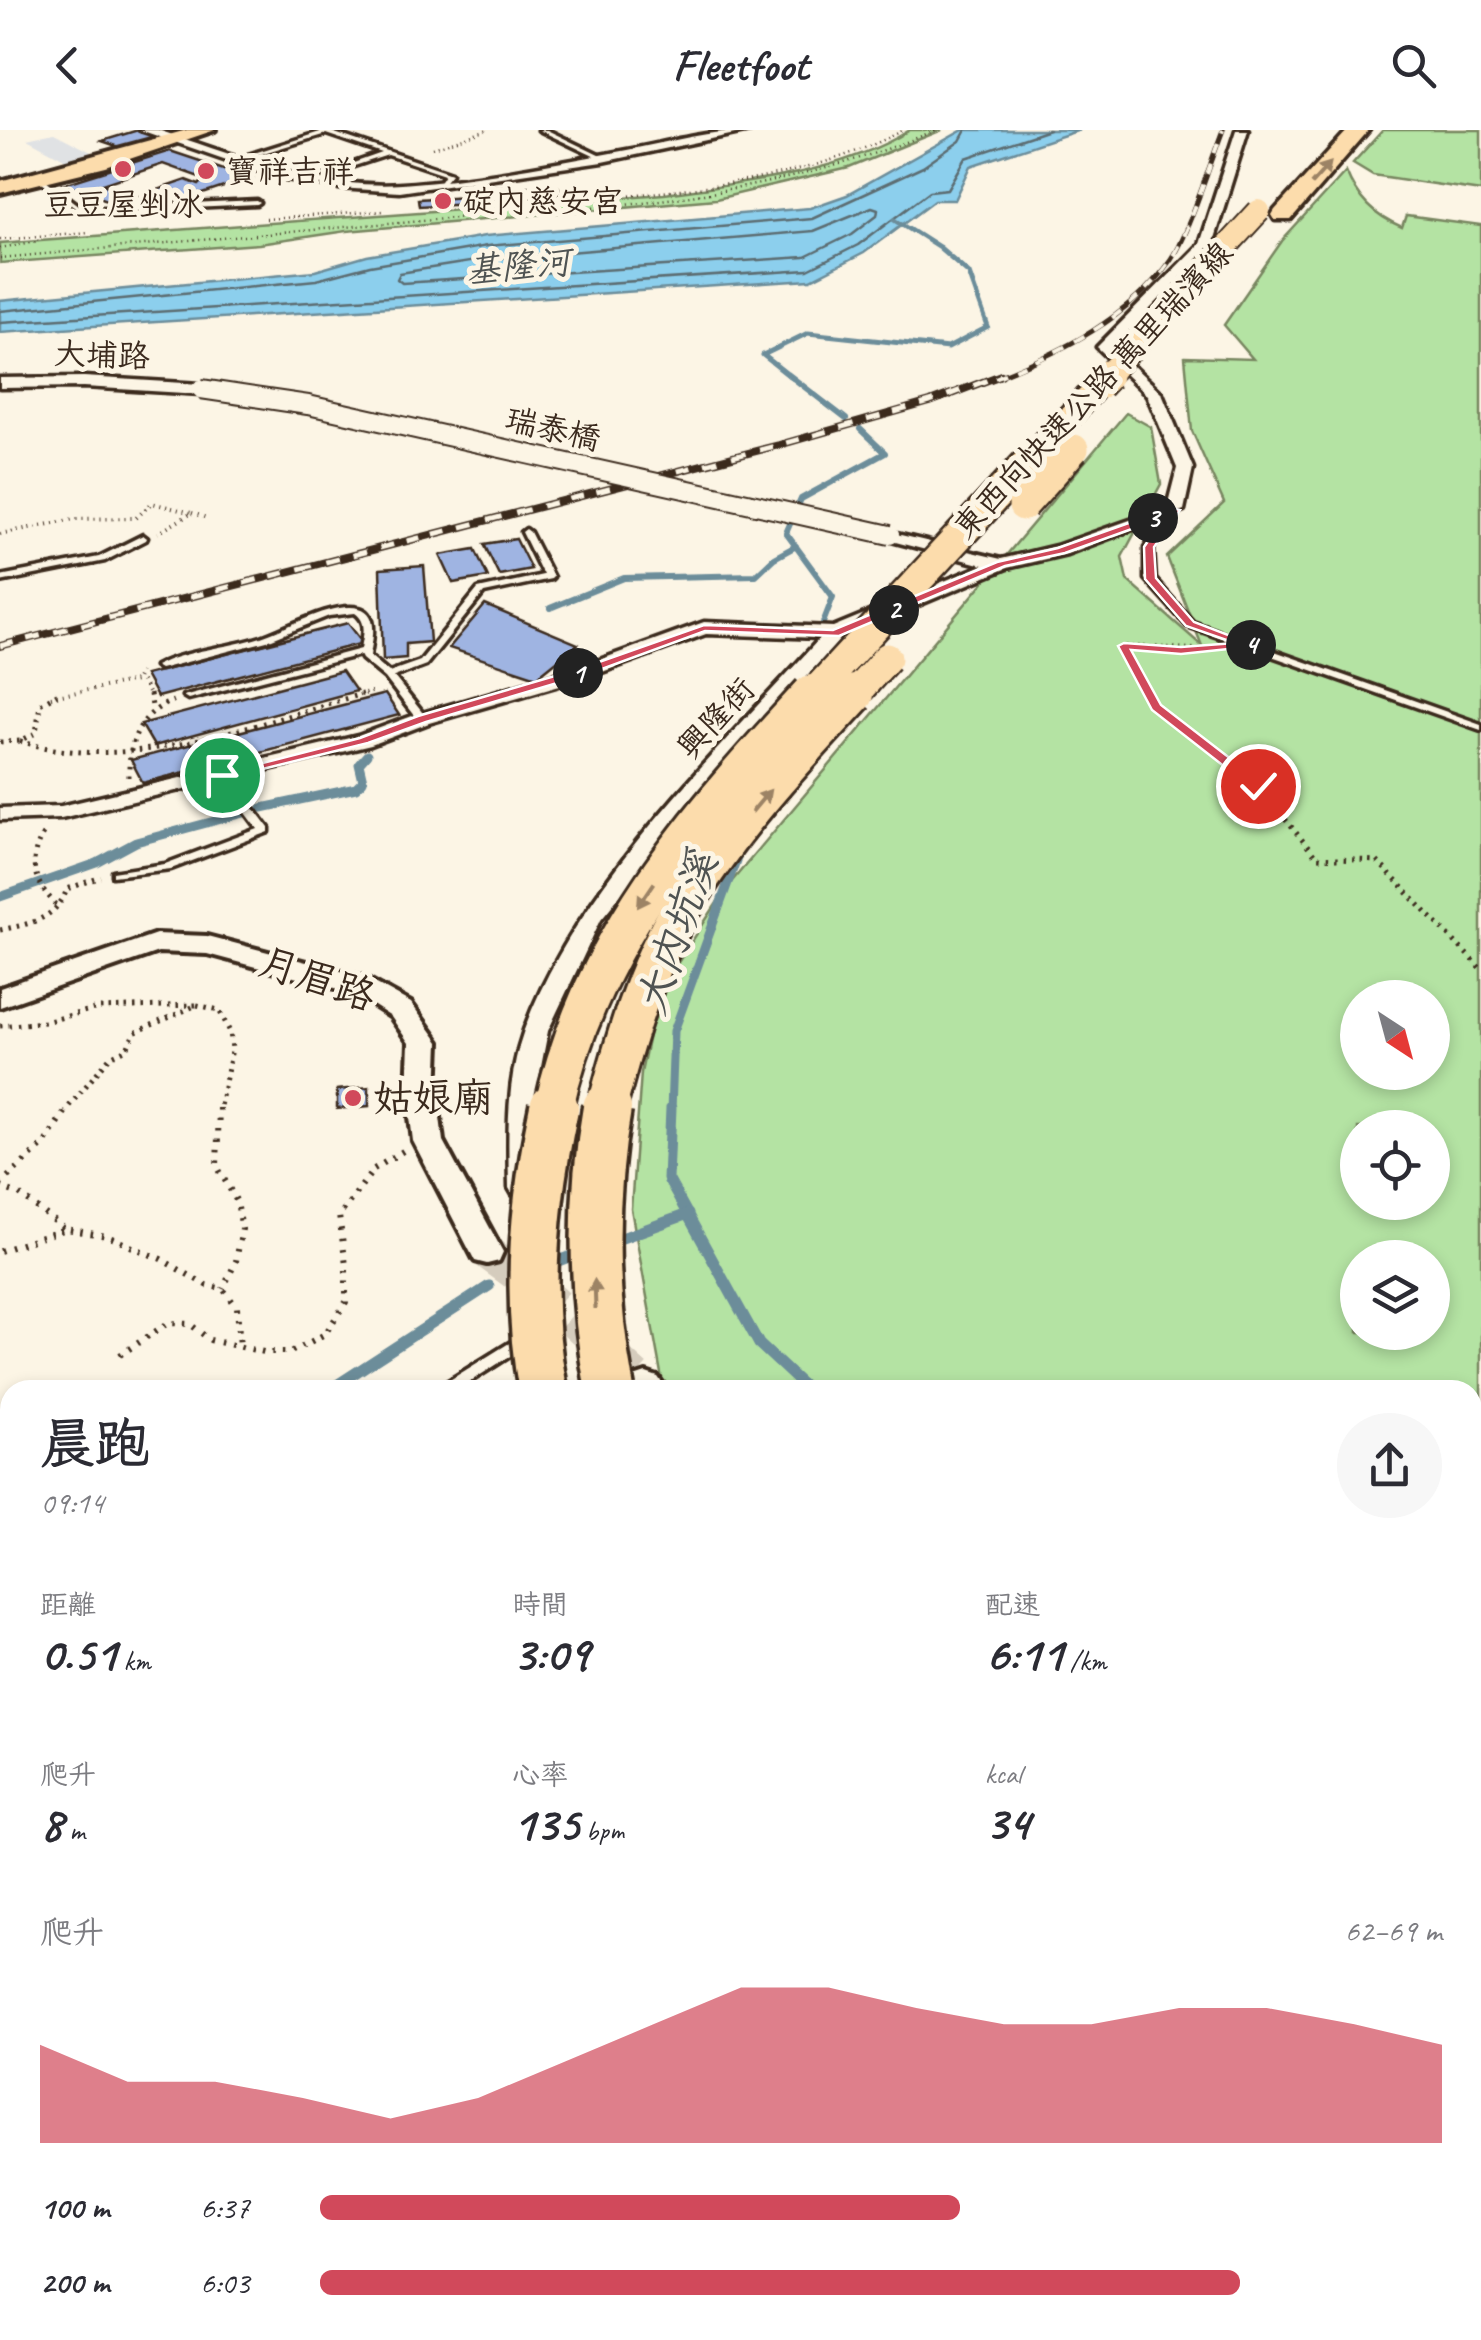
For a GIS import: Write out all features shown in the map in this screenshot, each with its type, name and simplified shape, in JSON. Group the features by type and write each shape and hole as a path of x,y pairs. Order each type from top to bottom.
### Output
{"highway":[{"name":"東西向快速公路 萬里瑞濱線","path":"628,1380 596,1336 593,1226 602,1133 624,1043 656,955 716,854 1125,392 1334,130"},
{"name":"東西向快速公路 萬里瑞濱線","path":"541,1380 533,1345 535,1231 547,1134 573,1040 610,950 691,832 764,747 1098,385 1359,130"}],"main road":[{"path":"0,186 206,130"}],"street":[{"path":"146,130 310,180 413,187 602,158 748,130"},
{"path":"1175,510 1184,468 1154,393 1104,347 1205,245 1242,130"},
{"path":"413,187 413,192 422,196 552,192"},
{"name":"大埔路","path":"0,383 84,382 201,389"},
{"name":"瑞泰橋","path":"201,389 327,410 897,538"},
{"name":"興隆街","path":"519,1274 520,1108 536,1031 591,917 691,794 835,633 1001,564 1061,550 1175,510"},
{"path":"897,538 1001,564"},
{"path":"897,538 924,558 932,578 920,600"},
{"path":"0,814 46,812 364,741 704,628 835,633"},
{"name":"月眉路","path":"0,998 156,943 207,944 364,986 401,1010 424,1042 422,1092 428,1141 487,1252"}],"lane":[{"path":"542,130 602,158"},
{"path":"235,160 323,131 449,173 440,184"},
{"path":"310,180 387,152"},
{"path":"40,178 82,211 257,203"},
{"path":"1175,510 1149,547 1150,579 1190,624 1481,727"},
{"path":"391,680 423,662 481,591 548,577 526,532"},
{"path":"0,579 102,559 143,538"},
{"path":"160,666 264,639 327,613 357,610 365,616 369,628 365,658 391,680 422,719"},
{"path":"188,696 366,651"},
{"path":"117,874 168,867 265,830 222,775"},
{"path":"461,1380 545,1328 543,1294"}],"path":[{"path":"404,158 488,130"},
{"path":"674,192 685,200"},
{"path":"406,220 413,209"},
{"path":"0,248 38,239 38,254"},
{"path":"0,534 74,519 136,518 152,503 206,518"},
{"path":"143,538 192,513"},
{"path":"1252,646 1181,651 1124,646 1156,707 1258,786 1317,858 1377,861 1481,970"},
{"path":"136,681 141,670 160,666"},
{"path":"0,742 20,741 45,749 150,751 391,680"},
{"path":"20,741 36,733 40,704 54,695 136,681 146,684 152,706"},
{"path":"132,750 140,722 152,706 188,696"},
{"path":"46,812 49,822 32,849 32,876 60,908"},
{"path":"0,930 52,916 60,908 67,888 117,874"},
{"path":"0,1026 45,1022 98,1008 198,1004 219,1010 232,1033 232,1062 222,1091 216,1165 240,1209 237,1265 223,1289"},
{"path":"66,1230 19,1194 0,1185 44,1144 56,1121 110,1057 128,1048 134,1033 198,1004"},
{"path":"120,1355 168,1324 190,1324 210,1340 240,1347 292,1352 325,1334 346,1302 346,1265 339,1216 374,1169 428,1141"},
{"path":"0,1251 66,1230 107,1236 161,1259 206,1286 223,1289 236,1307 240,1347"}],"shaded area":[{"path":"54,133 97,155 70,162 27,139"}],"green space":[{"path":"910,130 942,130 849,168 716,199 346,231 259,244 0,263 0,243 664,194 726,186 823,167 883,145"},
{"path":"1383,130 1481,130 1481,191 1373,175 1353,163"},
{"path":"1346,171 1368,206 1402,228 1406,216 1481,226 1481,1380 662,1380 631,1209 641,1073 658,993 728,886 1126,413 1151,427 1161,484 1122,557 1127,580 1202,646 1167,557 1224,503 1192,431 1185,357 1253,359 1224,325 1282,241"}],"water":[{"name":"基隆河","path":"963,130 1080,130 971,166 955,200 935,200 864,253 811,280 0,332 0,301 315,271 367,256 485,236 810,208 847,195"}],"building":[{"path":"138,130 160,138 125,149 102,141"},
{"name":"寶祥吉祥","path":"170,151 251,178 188,199 178,195 169,198 151,192 186,180 199,185 205,179 163,164 103,184 137,196 115,203 64,184"},
{"name":"碇內慈安宮","path":"467,196 468,203 419,206 418,199"},
{"path":"516,539 531,569 499,575 484,544"},
{"path":"475,549 488,577 453,583 440,555"},
{"path":"424,566 430,642 406,644 406,658 383,660 380,569"},
{"path":"485,605 578,644 537,677 449,648"},
{"path":"348,623 363,643 157,697 145,675"},
{"path":"342,671 356,691 154,746 141,724"},
{"path":"385,694 399,715 143,783 131,760"},
{"name":"姑娘廟","path":"369,1087 369,1106 337,1109 337,1090"}],"waterway":[{"name":"大內坑溪","path":"792,378 763,355 808,333 948,348 988,327 969,273 939,247 895,219"},
{"name":"大內坑溪","path":"789,375 846,419"},
{"name":"大內坑溪","path":"796,546 786,533 801,499 885,453 860,429"},
{"path":"550,608 624,578 756,575 774,558 796,546"},
{"name":"大內坑溪","path":"796,546 833,597 823,623"},
{"path":"262,808 356,788 363,781 359,764 367,755"},
{"path":"0,897 97,863 136,842 244,813"},
{"name":"大內坑溪","path":"671,1111 674,1031 741,847"},
{"name":"大內坑溪","path":"671,1108 668,1179 687,1214"},
{"path":"608,1243 687,1214"},
{"name":"大內坑溪","path":"687,1214 759,1344 797,1380"},
{"path":"550,1264 582,1252"},
{"path":"344,1380 489,1286"}],"tunnel":[{"path":"487,1252 543,1293 638,1380"}],"railway":[{"path":"995,378 1092,331 1155,280 1185,232 1223,130"},
{"path":"0,646 779,445 930,402 1001,375"}],"place":[{"name":"豆豆屋剉冰","path":"123,169"},
{"name":"寶祥吉祥","path":"206,171"},
{"name":"碇內慈安宮","path":"443,201"},
{"name":"姑娘廟","path":"353,1098"}],"route":[{"path":"222,775 364,741 704,628 835,633 1001,564 1061,550 1175,510 1149,547 1150,579 1190,624 1252,646 1181,651 1124,646 1156,707 1258,786"}]}
